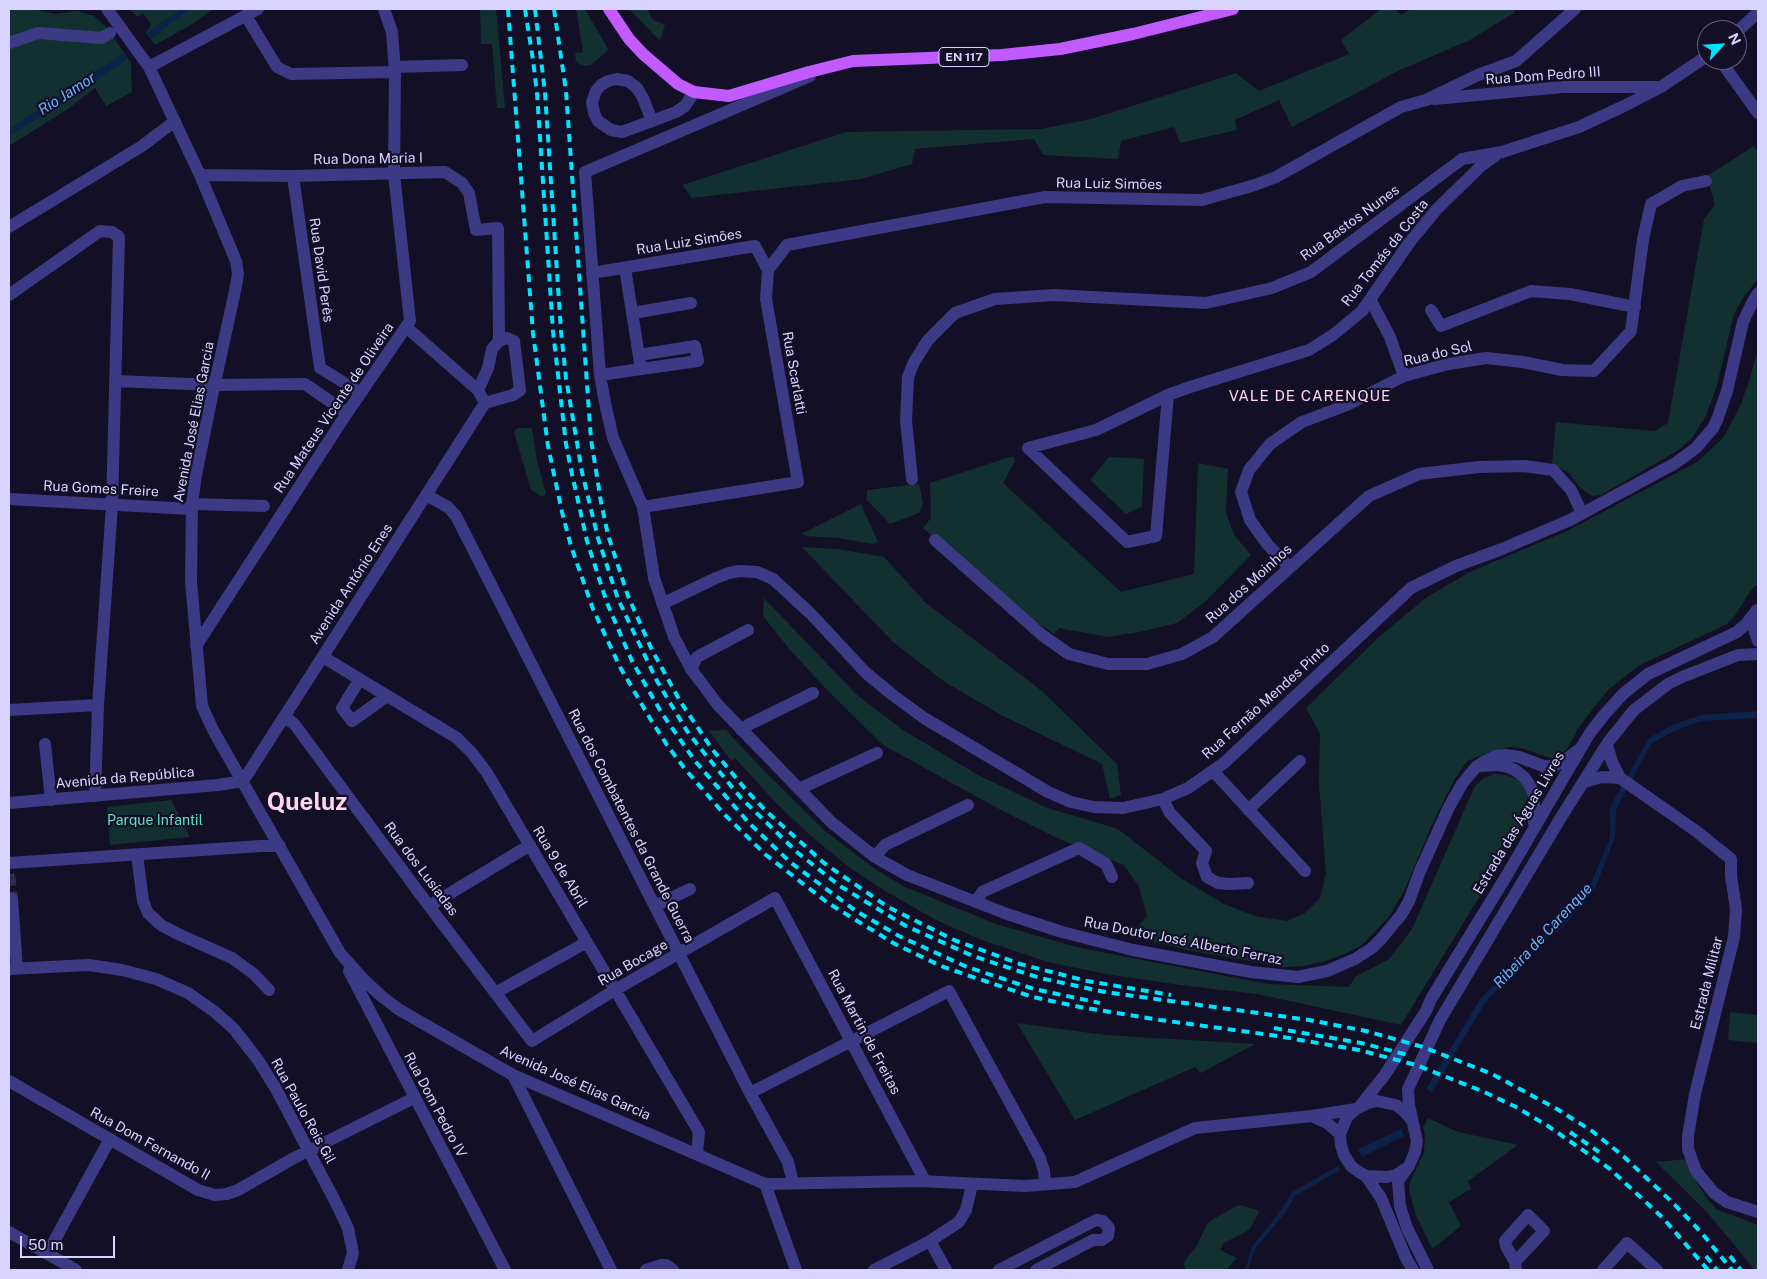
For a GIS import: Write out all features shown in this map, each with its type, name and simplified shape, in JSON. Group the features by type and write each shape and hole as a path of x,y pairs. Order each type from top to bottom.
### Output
{"main road":[{"name":"EN 117","path":"609,9 629,39 643,54 678,84 694,92 730,96 840,63 1002,55 1060,49 1133,34 1233,9"}],"street":[{"path":"146,63 258,9"},
{"name":"Rua Mateus Vicente de Oliveira","path":"196,646 361,392 410,322 394,174 395,70 392,32 384,9"},
{"name":"Rua Luiz Simões","path":"625,268 755,246 768,270 787,245 1046,197 1202,200 1229,193 1276,177 1401,107 1426,100 1478,75 1516,61 1575,9"},
{"name":"Avenida José Elias Garcia","path":"106,11 146,63 175,120 233,251 238,274 196,475 192,507 191,581 204,711 340,953 364,980 398,1009 513,1075 765,1184 925,1181 1025,1186 1075,1182 1195,1128 1312,1116 1358,1107"},
{"path":"246,16 277,67 291,74 462,66"},
{"path":"1747,24 1757,16"},
{"path":"9,43 38,33 102,38 110,33"},
{"path":"641,369 625,268 592,273 585,172 840,63"},
{"name":"Rua Bastos Nunes","path":"912,479 906,421 908,377 914,362 928,340 955,313 995,299 1054,295 1206,303 1272,288 1311,272 1462,159 1502,152 1579,128 1661,86 1697,63"},
{"path":"1727,70 1758,113"},
{"path":"652,121 643,98 637,88 628,81 617,79 608,81 596,91 592,102 594,113 605,127 622,132 652,121 676,112 685,106 694,92"},
{"name":"Rua Dom Pedro III","path":"1426,100 1563,87 1661,86"},
{"path":"9,226 142,146 175,120"},
{"name":"Rua Tomás da Costa","path":"1168,396 1156,536 1127,542 1028,448 1096,430 1168,396 1234,372 1309,350 1333,335 1362,311 1409,242 1436,209 1482,165 1502,152"},
{"name":"Rua Dona Maria I","path":"200,174 293,176 445,172 462,183 469,193 476,230 498,228 499,341"},
{"name":"Rua David Perês","path":"293,176 320,368"},
{"name":"Rua do Sol","path":"1289,567 1268,545 1250,520 1241,492 1248,470 1270,444 1302,422 1347,405 1404,376 1448,364 1486,358 1523,362 1562,370 1594,371 1631,331 1643,239 1652,204 1682,186 1706,181"},
{"path":"9,295 100,231 112,232 119,237 112,505 98,705 95,796"},
{"name":"Rua Scarlatti","path":"642,507 798,482 766,299 768,270"},
{"name":"Rua Doutor José Alberto Ferraz","path":"592,273 600,375 613,438 642,507 654,578 662,604 674,637 691,670 718,705 741,730 831,822 875,857 907,875 946,892 1062,932 1133,950 1298,977 1327,971 1355,960 1372,948 1401,915 1409,901 1420,871 1449,807 1462,784 1476,768 1496,756 1506,755 1518,756 1546,767 1556,765 1581,748"},
{"path":"1431,310 1441,326 1531,291 1570,294 1635,307"},
{"name":"Rua Fernão Mendes Pinto","path":"662,604 729,573 757,572 773,579 811,614 866,673 894,696 924,718 1048,792 1071,802 1094,807 1124,808 1163,799 1188,788 1224,763 1411,588 1456,566 1570,520 1686,457 1708,435 1723,406 1747,312 1758,293"},
{"path":"1370,299 1390,337 1404,376"},
{"path":"632,313 691,303"},
{"path":"406,327 478,390 485,403 513,395 520,390 514,341 507,338 499,341 492,349 488,368 478,390"},
{"path":"600,375 698,360 695,346 639,356"},
{"path":"305,384 320,368 361,392"},
{"path":"115,381 215,385 305,384 348,413"},
{"name":"Avenida António Enes","path":"243,781 485,403"},
{"name":"Rua dos Moinhos","path":"936,540 1042,635 1069,654 1108,664 1147,664 1182,654 1213,637 1369,496 1419,474 1478,467 1524,466 1553,470 1571,490 1582,513"},
{"name":"Rua dos Combatentes da Grande Guerra","path":"426,494 448,507 456,516 750,1093 788,1162 792,1183"},
{"name":"Rua Gomes Freire","path":"9,499 112,505 264,506"},
{"path":"1758,608 1754,619 1754,629 1758,641"},
{"name":"Estrada das Águas Livres","path":"1358,1107 1384,1076 1426,1011 1431,998 1507,875 1581,748 1604,715 1634,685 1666,665 1737,632 1746,624 1758,608"},
{"path":"691,670 697,657 748,630"},
{"path":"1428,1270 1407,1228 1400,1206 1398,1181 1409,1166 1416,1146 1408,1088 1440,1020 1607,745 1634,710 1668,684 1700,669 1733,656 1749,653 1758,654"},
{"name":"Rua 9 de Abril","path":"323,657 457,738 472,753 487,773 699,1132 697,1153"},
{"path":"360,679 342,708 352,721 387,696"},
{"path":"741,730 813,693"},
{"path":"9,710 98,705"},
{"name":"Rua dos Lusíadas","path":"285,716 295,725 429,906 532,1040"},
{"path":"45,744 51,800"},
{"path":"1584,782 1602,777 1620,778 1612,762 1607,745"},
{"path":"799,789 877,753"},
{"path":"1248,810 1300,761"},
{"path":"1476,768 1490,765 1505,766 1515,770 1524,777 1531,787 1534,796 1534,828"},
{"path":"1213,771 1305,871"},
{"name":"Estrada Militar","path":"1620,778 1696,831 1731,859 1731,876 1736,909 1734,937 1695,1094 1688,1136 1688,1149 1696,1171 1714,1193 1727,1202 1758,1212"},
{"name":"Avenida da República","path":"9,803 218,785 243,781"},
{"path":"1163,799 1170,813 1206,851 1202,863 1207,877 1218,883 1248,883"},
{"path":"875,857 885,845 968,805"},
{"path":"429,906 530,845"},
{"path":"9,874 9,865 280,846"},
{"path":"976,902 982,892 1079,848 1106,864 1112,876"},
{"path":"137,855 142,901 148,913 160,925 232,958 254,974 269,990"},
{"path":"655,906 690,889"},
{"name":"Rua Bocage","path":"532,1040 775,898"},
{"name":"Rua Martin de Freitas","path":"775,898 925,1181"},
{"path":"12,899 13,969"},
{"path":"495,993 587,942"},
{"name":"Rua Dom Pedro IV","path":"340,953 505,1270"},
{"name":"Rua Paulo Reis Gil","path":"13,969 90,966 114,969 156,979 188,993 215,1012 234,1029 258,1060 276,1089 348,1228 353,1253 348,1270"},
{"path":"750,1093 949,991 1040,1158 1045,1184"},
{"path":"376,1023 379,1015 385,1010 390,1008 398,1009"},
{"path":"513,1075 611,1270"},
{"name":"Rua Dom Fernando II","path":"9,1081 198,1190 215,1195 227,1194 238,1190 308,1151 414,1098"},
{"path":"1413,1270 1406,1258 1382,1198 1366,1176 1351,1166 1344,1155 1340,1134 1347,1117 1358,1107 1378,1101 1396,1105 1414,1123"},
{"path":"1312,1116 1327,1123 1340,1134"},
{"path":"47,1254 110,1139"},
{"path":"1366,1176 1387,1177 1396,1175 1409,1166"},
{"path":"765,1184 796,1270"},
{"path":"874,1270 930,1241 959,1222 966,1210 972,1184"},
{"path":"999,1270 1096,1220 1103,1221 1109,1228 1108,1236 1102,1240 1093,1240 1036,1270"},
{"path":"9,1232 76,1270"},
{"path":"930,1241 946,1270"},
{"path":"1603,1270 1627,1243 1657,1270"},
{"path":"646,1270 656,1265 670,1268"}],"green space":[{"path":"9,9 33,9 55,14 77,11 94,16 107,28 131,63 132,92 106,106 95,88 68,109 9,146"},
{"path":"130,9 213,9 191,25 155,45 146,33 151,24 143,13 137,17"},
{"path":"480,9 496,9 505,108 497,108 492,44 481,44"},
{"path":"576,9 585,9 608,49 591,65 585,66 576,61 575,53 583,52"},
{"path":"629,9 647,9 653,20 665,25 660,41"},
{"path":"1381,9 1394,9 1401,15 1411,9 1513,9 1515,12 1470,40 1400,70 1292,127 1279,100 1235,120 1237,130 1180,143 1174,127 1121,141 1118,159 1043,155 1034,139 915,149 912,164 861,179 692,198 682,185 846,132 1041,129 1091,119 1236,73 1259,91 1349,54 1341,40"},
{"path":"1754,146 1758,152 1758,279 1744,296 1734,314 1717,385 1706,416 1692,438 1680,449 1601,495 1592,496 1579,487 1569,473 1552,464 1556,422 1654,431 1668,423 1704,219 1715,205 1707,176"},
{"path":"1758,350 1758,583 1751,590 1734,617 1727,624 1638,666 1608,690 1581,724 1567,749 1559,757 1551,758 1521,748 1511,747 1493,751 1467,761 1454,780 1432,825 1404,891 1389,917 1362,945 1345,954 1325,961 1304,966 1284,967 1192,951 1129,936 1147,916 1139,887 1124,865 1059,839 1001,810 883,745 826,689 790,650 763,616 764,598 856,694 903,730 978,775 1045,807 1118,829 1182,879 1224,904 1255,916 1287,921 1305,913 1320,898 1326,874 1319,783 1320,734 1306,708 1380,636 1427,597 1472,571 1567,531 1697,462 1723,438 1740,406"},
{"path":"517,428 532,428 537,460 546,494 542,497 531,490 514,432"},
{"path":"1013,456 1015,461 1003,483 1121,592 1194,574 1198,463 1228,469 1226,512 1234,535 1251,555 1205,602 1177,623 1108,637 1059,628 1054,634 1025,614 923,528 931,518 930,483"},
{"path":"1109,457 1144,459 1142,507 1126,514 1090,480"},
{"path":"919,484 923,503 919,513 890,524 867,500 867,490"},
{"path":"861,504 878,542 873,544 801,534"},
{"path":"802,547 838,549 884,557 926,603 1042,691 1117,764 1121,795 1110,799 1102,764 1001,715 945,682 893,642"},
{"path":"726,730 766,773 824,830 875,869 905,887 996,924 1080,948 1268,984 1349,987 1355,977 1389,959 1412,929 1475,786 1484,778 1494,774 1506,775 1519,780 1526,790 1528,817 1401,1025 1257,994 1106,974 1048,962 979,939 936,920 885,891 846,865 778,805 735,758 731,761 709,731"},
{"name":"Parque Infantil","path":"171,800 190,837 110,845 107,807"},
{"path":"1730,1012 1758,1015 1758,1043 1728,1040"},
{"path":"1017,1023 1105,1035 1255,1044 1201,1073 1195,1067 1075,1120"},
{"path":"1428,1118 1458,1132 1518,1145 1468,1181 1471,1189 1449,1202 1461,1226 1432,1249 1416,1215 1409,1191 1410,1182 1424,1152 1425,1136 1423,1127"},
{"path":"1688,1159 1698,1184 1716,1209 1758,1225 1758,1270 1755,1270 1707,1212 1656,1162"},
{"path":"1239,1205 1258,1210 1259,1213 1249,1230 1224,1243 1220,1250 1237,1258 1226,1270 1186,1270 1185,1261 1197,1245 1207,1224"}],"water":[{"path":"181,9 190,9 151,39 146,33"},
{"name":"Rio Jamor","path":"124,53 128,59 9,136 9,129"},
{"name":"Ribeira de Carenque","path":"1758,711 1758,718 1701,721 1674,731 1652,743 1616,809 1615,837 1595,889 1561,929 1544,940 1485,1003 1432,1092 1426,1089 1480,999 1541,936 1559,925 1589,888 1610,838 1610,807 1649,738 1672,725 1701,715"},
{"path":"1401,1129 1404,1136 1362,1157 1358,1149"},
{"path":"1338,1166 1340,1170 1295,1196 1285,1213 1255,1249 1248,1270 1245,1270 1252,1247 1281,1210 1292,1192"}],"tunnel":[{"path":"9,874 12,899"}],"railway":[{"path":"508,9 533,333 548,446 571,546 593,609 620,667 667,745 724,814 766,855 828,903 895,944 941,966 1033,997 1080,1007 1359,1050 1416,1065 1482,1091 1516,1107 1548,1126 1610,1169 1663,1218 1708,1270"},
{"path":"525,9 537,93 553,331 566,444 587,541 607,603 632,661 661,712 695,761 749,823 790,862 856,911 899,936 967,967 1034,989 1100,1003"},
{"path":"535,9 545,93 561,331 566,378 582,472 598,538 618,599 657,681 687,731 741,798 798,853 840,886 906,926 973,956 1040,978 1105,992 1309,1020 1366,1031 1423,1047 1492,1074 1557,1109 1592,1131 1622,1155 1700,1231 1732,1270"},
{"path":"554,9 566,91 591,439 601,502 608,535 628,596 652,650 680,701 712,749 766,811 824,863 888,907 954,940 1020,964 1087,981 1171,995"},
{"path":"1274,1028 1361,1043 1408,1055"},
{"path":"1570,1132 1599,1152"},
{"path":"1706,1256 1717,1270"},
{"path":"1730,1256 1741,1270"}],"district":[{"name":"VALE DE CARENQUE","path":"1310,396"},
{"name":"Queluz","path":"307,803"}]}
